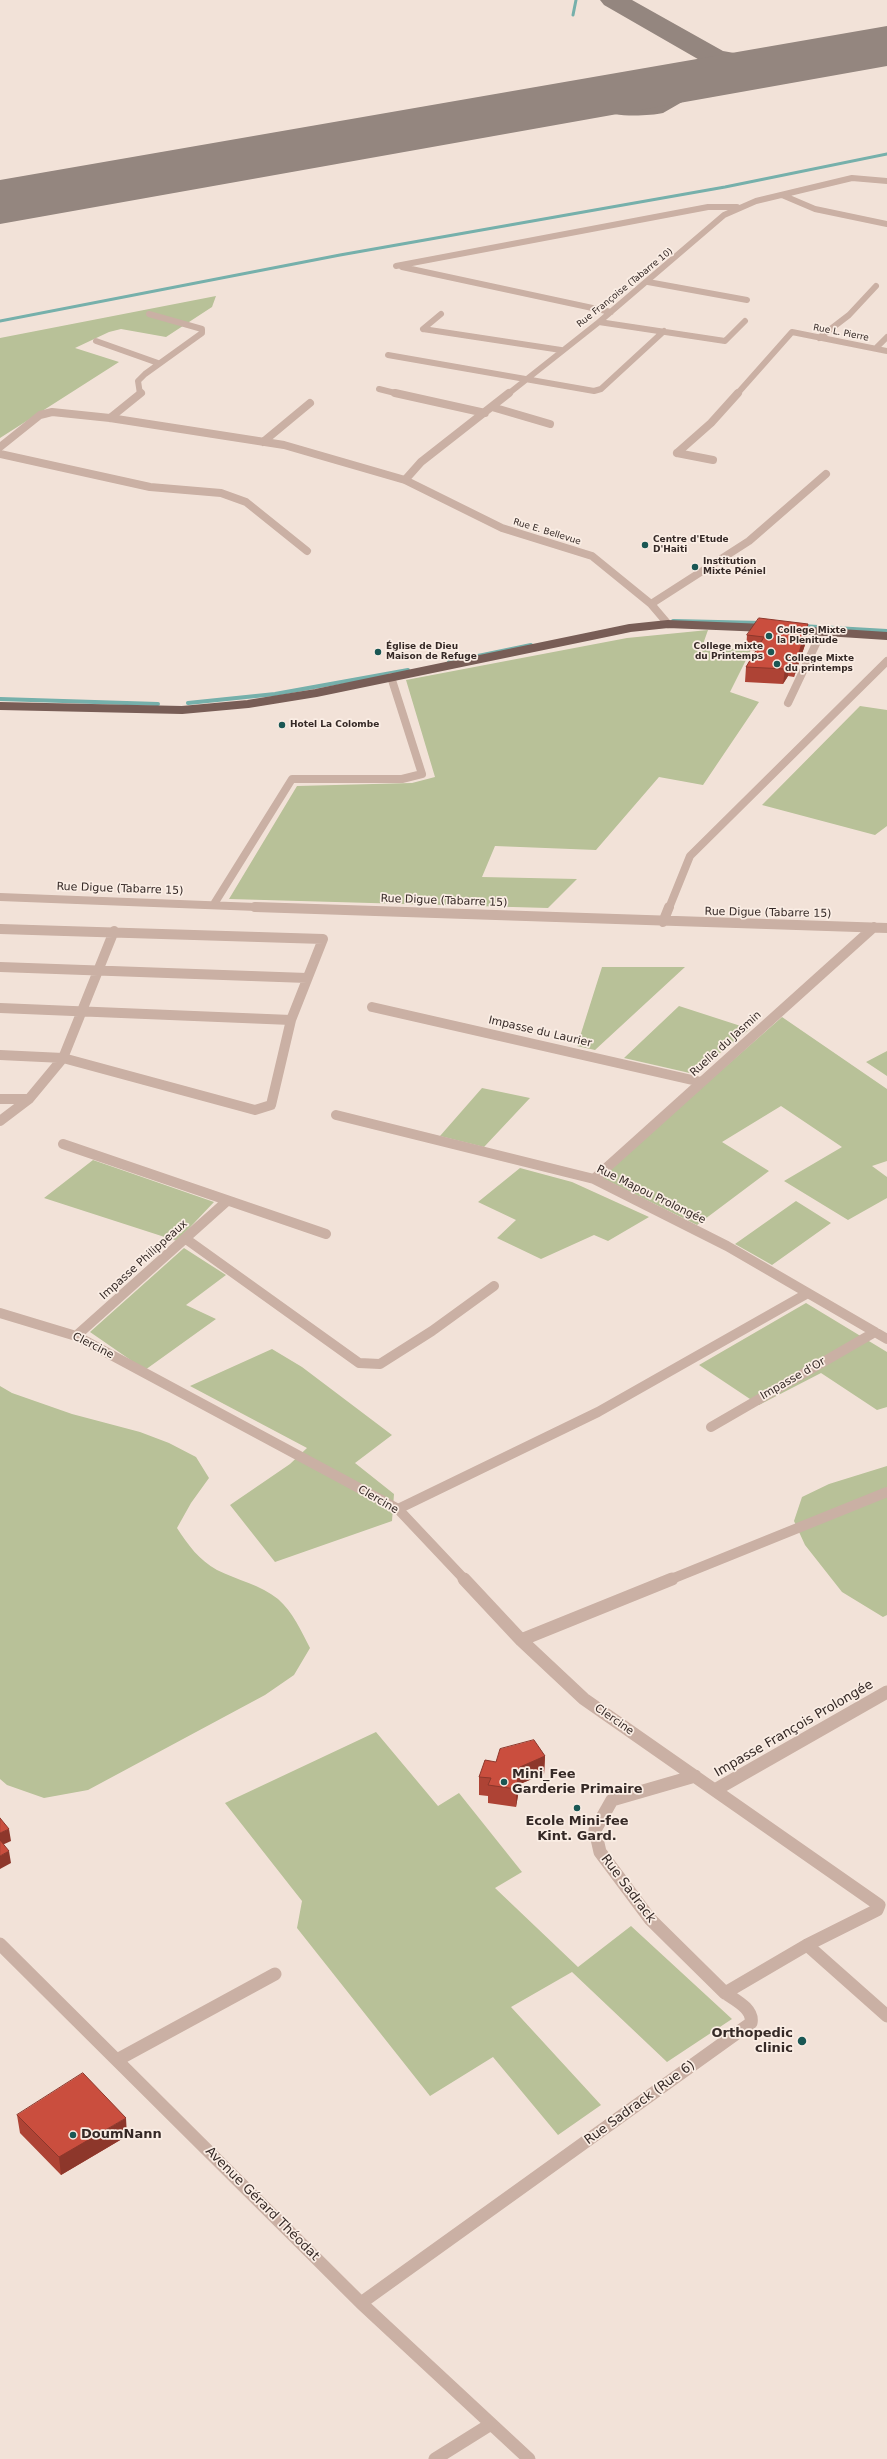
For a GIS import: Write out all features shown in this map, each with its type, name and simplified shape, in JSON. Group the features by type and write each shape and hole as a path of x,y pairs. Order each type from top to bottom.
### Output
{"main road":[{"path":"0,706 182,710 248,704 316,693 604,633 668,624 822,631 887,636"}],"street":[{"name":"Rue Françoise (Tabarre 10)","path":"405,480 421,462 526,381 561,350 599,322 648,282 724,215 738,207 852,178 887,181"},
{"path":"782,195 815,209 887,224"},
{"path":"611,312 396,266 708,207 738,207"},
{"path":"648,282 747,300"},
{"path":"819,338 849,315 876,286"},
{"path":"110,418 141,393 138,381 158,363 202,333 202,329 149,314"},
{"path":"441,314 423,329 561,350"},
{"path":"599,322 725,340 745,321"},
{"path":"388,355 526,381 598,391 664,331"},
{"name":"Rue L. Pierre","path":"713,460 677,453 711,423 792,332 887,350"},
{"path":"876,348 887,337"},
{"path":"96,341 158,363"},
{"path":"379,389 485,413"},
{"path":"263,442 310,403"},
{"path":"492,407 550,424"},
{"name":"Rue E. Bellevue","path":"0,447 46,413 110,418 284,445 405,480 502,528 592,556 651,604 668,624"},
{"path":"0,454 150,487 221,493 246,502 307,551"},
{"path":"651,604 749,541 826,474"},
{"path":"788,703 822,631"},
{"path":"663,922 690,856 887,661"},
{"path":"214,904 292,779 402,779 414,778 422,774 391,677"},
{"name":"Rue Digue (Tabarre 15)","path":"0,897 663,922 887,928"},
{"name":"Ruelle du Jasmin","path":"594,1179 874,927"},
{"path":"0,929 114,931 323,939 291,1020 271,1105 255,1110 63,1058 0,1055"},
{"path":"0,1121 29,1100 63,1058 114,931"},
{"path":"0,967 307,978"},
{"name":"Impasse du Laurier","path":"372,1007 493,1033 701,1082"},
{"path":"0,1008 82,1010 291,1020"},
{"path":"0,1099 29,1100"},
{"name":"Rue Mapou Prolongée","path":"336,1115 594,1179 727,1246 887,1339"},
{"path":"62,1144 326,1234"},
{"name":"Impasse Philippeaux","path":"76,1336 227,1201"},
{"path":"186,1239 359,1363 370,1365 380,1364 432,1331 494,1286"},
{"path":"398,1509 598,1412 808,1293"},
{"name":"Clercine","path":"0,1313 76,1336 398,1509 521,1640 584,1699 715,1790"},
{"name":"Impasse d'Or","path":"711,1427 875,1332"},
{"path":"521,1640 887,1492"},
{"name":"Impasse François Prolongée","path":"715,1790 887,1692"},
{"name":"Rue Sadrack","path":"695,1776 612,1800 595,1830 600,1852 650,1919 725,1993"},
{"path":"715,1790 878,1905 877,1910 807,1945 725,1993"},
{"name":"Avenue Gérard Théodat","path":"0,1944 361,2303 529,2459"},
{"path":"807,1945 887,2016"},
{"path":"116,2060 275,1974"},
{"name":"Rue Sadrack (Rue 6)","path":"361,2303 750,2023 752,2018 749,2011 725,1993"},
{"path":"435,2459 491,2424"}],"green space":[{"path":"216,296 212,307 166,337 121,329 109,332 75,348 119,362 0,438 0,338"},
{"path":"708,630 702,647 751,650 730,692 759,702 703,785 659,777 596,850 495,846 482,877 577,879 548,908 229,899 297,786 412,783 435,777 406,680 627,638"},
{"path":"860,706 887,710 887,826 875,835 762,805"},
{"path":"602,967 685,967 595,1050 577,1046"},
{"path":"679,1006 750,1029 694,1074 624,1058"},
{"path":"782,1017 887,1089 887,1161 872,1166 887,1177 887,1198 848,1220 784,1181 842,1147 781,1106 722,1142 769,1171 697,1225 600,1177"},
{"path":"887,1051 887,1076 866,1062"},
{"path":"482,1088 530,1098 484,1147 440,1136"},
{"path":"93,1160 214,1202 177,1241 44,1198"},
{"path":"520,1168 572,1182 649,1217 608,1241 594,1235 541,1259 497,1238 516,1220 478,1202"},
{"path":"796,1201 831,1223 772,1265 735,1244"},
{"path":"184,1248 226,1275 186,1305 216,1319 145,1370 90,1332"},
{"path":"806,1303 887,1352 887,1407 877,1410 821,1373 759,1405 699,1365"},
{"path":"272,1349 302,1367 392,1435 355,1463 394,1494 392,1521 275,1562 230,1505 290,1464 307,1448 190,1386"},
{"path":"0,1386 12,1393 72,1414 140,1432 169,1443 196,1457 209,1478 191,1503 177,1528 194,1552 205,1562 217,1570 264,1590 278,1599 288,1610 300,1628 310,1648 294,1675 265,1695 88,1790 44,1798 7,1785 0,1779"},
{"path":"887,1466 887,1615 883,1617 842,1592 805,1545 794,1521 802,1497 829,1484"},
{"path":"376,1732 438,1806 459,1793 522,1872 495,1888 578,1967 631,1926 732,2019 667,2062 572,1972 511,2007 601,2105 558,2135 493,2057 430,2096 297,1928 302,1901 225,1803"}],"building":[{"path":"759,618 808,624 796,662 789,661 785,669 746,667 764,637 747,635"},
{"path":"534,1740 545,1756 520,1767 516,1789 488,1785 491,1778 479,1777 485,1760 496,1762 500,1749"},
{"path":"0,1818 9,1829 0,1833"},
{"path":"0,1840 9,1851 0,1856"},
{"path":"83,2073 126,2118 59,2157 17,2115"}],"waterway":[{"path":"573,15 576,0"},
{"path":"0,321 340,255 725,187 887,154"},
{"path":"673,621 763,623"},
{"path":"801,626 887,631"},
{"path":"449,662 531,645"},
{"path":"188,703 275,694 408,670"},
{"path":"0,699 158,704"}],"taxiway":[{"path":"613,0 714,57"},
{"path":"671,84 644,82 625,83 616,85 609,89 604,96 609,103 617,106 653,107 714,72 718,66 714,57"},
{"path":"714,57 737,63 770,67"}],"runway":[{"path":"0,202 887,46"}],"place":[{"name":"Centre d'Etude D'Haiti","path":"645,545"},
{"name":"Institution Mixte Péniel","path":"695,567"},
{"name":"College Mixte la Plenitude","path":"769,636"},
{"name":"Église de Dieu Maison de Refuge","path":"378,652"},
{"name":"College mixte du Printemps","path":"771,652"},
{"name":"College Mixte du printemps","path":"777,664"},
{"name":"Hotel La Colombe","path":"282,725"},
{"name":"Mini_Fee Garderie Primaire","path":"504,1782"},
{"name":"Ecole Mini-fee Kint. Gard.","path":"577,1808"},
{"name":"Orthopedic clinic","path":"802,2041"},
{"name":"DoumNann","path":"73,2135"}]}
